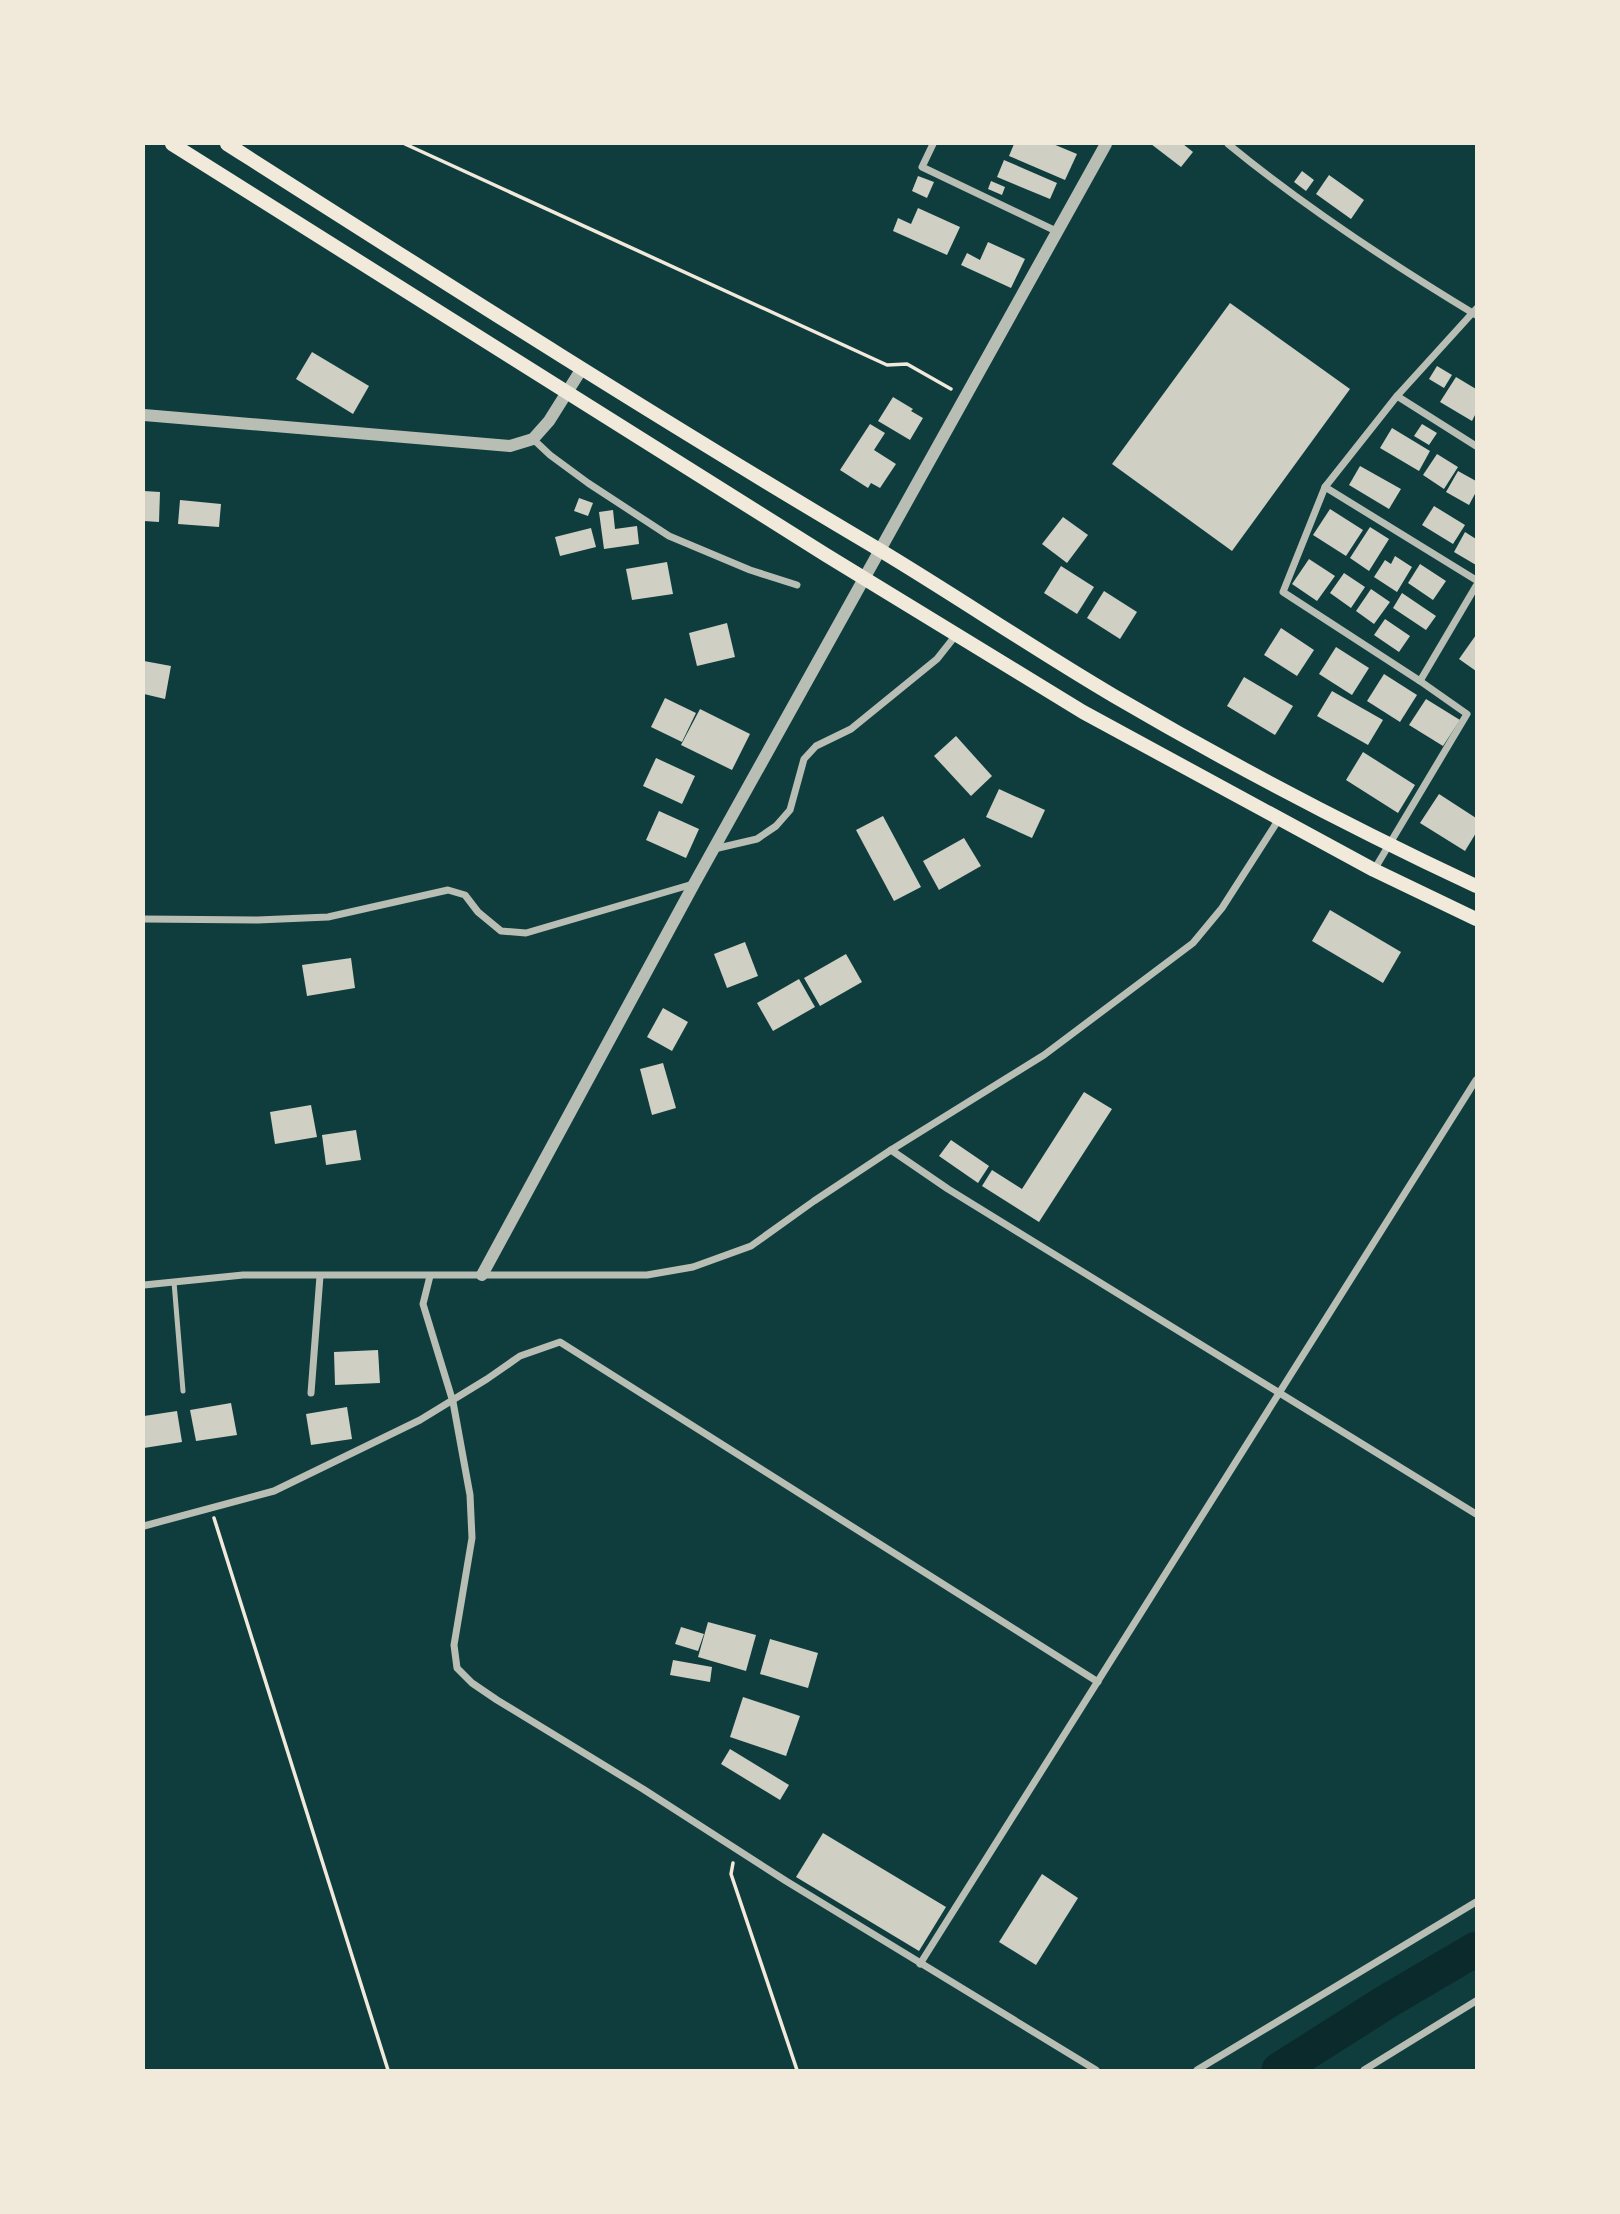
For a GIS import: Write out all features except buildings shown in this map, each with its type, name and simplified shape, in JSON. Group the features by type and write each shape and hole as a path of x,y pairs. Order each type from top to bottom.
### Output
{"main road":[{"path":"172,144 864,578 1083,712 1374,870 1476,919"},
{"path":"227,144 581,370 880,550 1123,701 1244,771 1476,886"}],"street":[{"path":"933,144 922,167 1056,232"},
{"path":"482,1275 845,610 1106,144"},
{"path":"1228,144 1271,179 1364,246 1475,312 1397,396 1325,487 1283,592 1467,714 1374,870"},
{"path":"144,415 510,446 533,439 549,421 581,370"},
{"path":"1397,396 1476,446"},
{"path":"533,439 588,483 670,536 751,570 797,585"},
{"path":"1325,487 1476,580"},
{"path":"1420,681 1476,586"},
{"path":"714,849 758,839 776,826 790,810 804,760 816,746 851,729 937,659 957,634"},
{"path":"144,1285 243,1275 647,1275 693,1267 751,1245 891,1150 1044,1055 1194,943 1222,908 1279,819"},
{"path":"144,919 328,916 448,890 465,895 478,912 501,932 526,933 694,884"},
{"path":"920,1964 1476,1080"},
{"path":"891,1150 948,1189 1476,1514"},
{"path":"311,1393 320,1276"},
{"path":"430,1276 423,1304 453,1402 470,1495 472,1538 454,1646 457,1668 472,1683 497,1700 920,1964 1096,2070"},
{"path":"144,1526 274,1491 453,1402 520,1356 560,1342 1098,1682"},
{"path":"1197,2070 1476,1902"},
{"path":"1364,2070 1476,2001"}],"lane":[{"path":"174,1282 183,1391"}],"path":[{"path":"405,144 887,365 907,364 964,398"},
{"path":"211,1509 388,2070"},
{"path":"735,1849 731,1874 797,2070"}],"waterway":[{"path":"1279,2070 1476,1949"}]}
